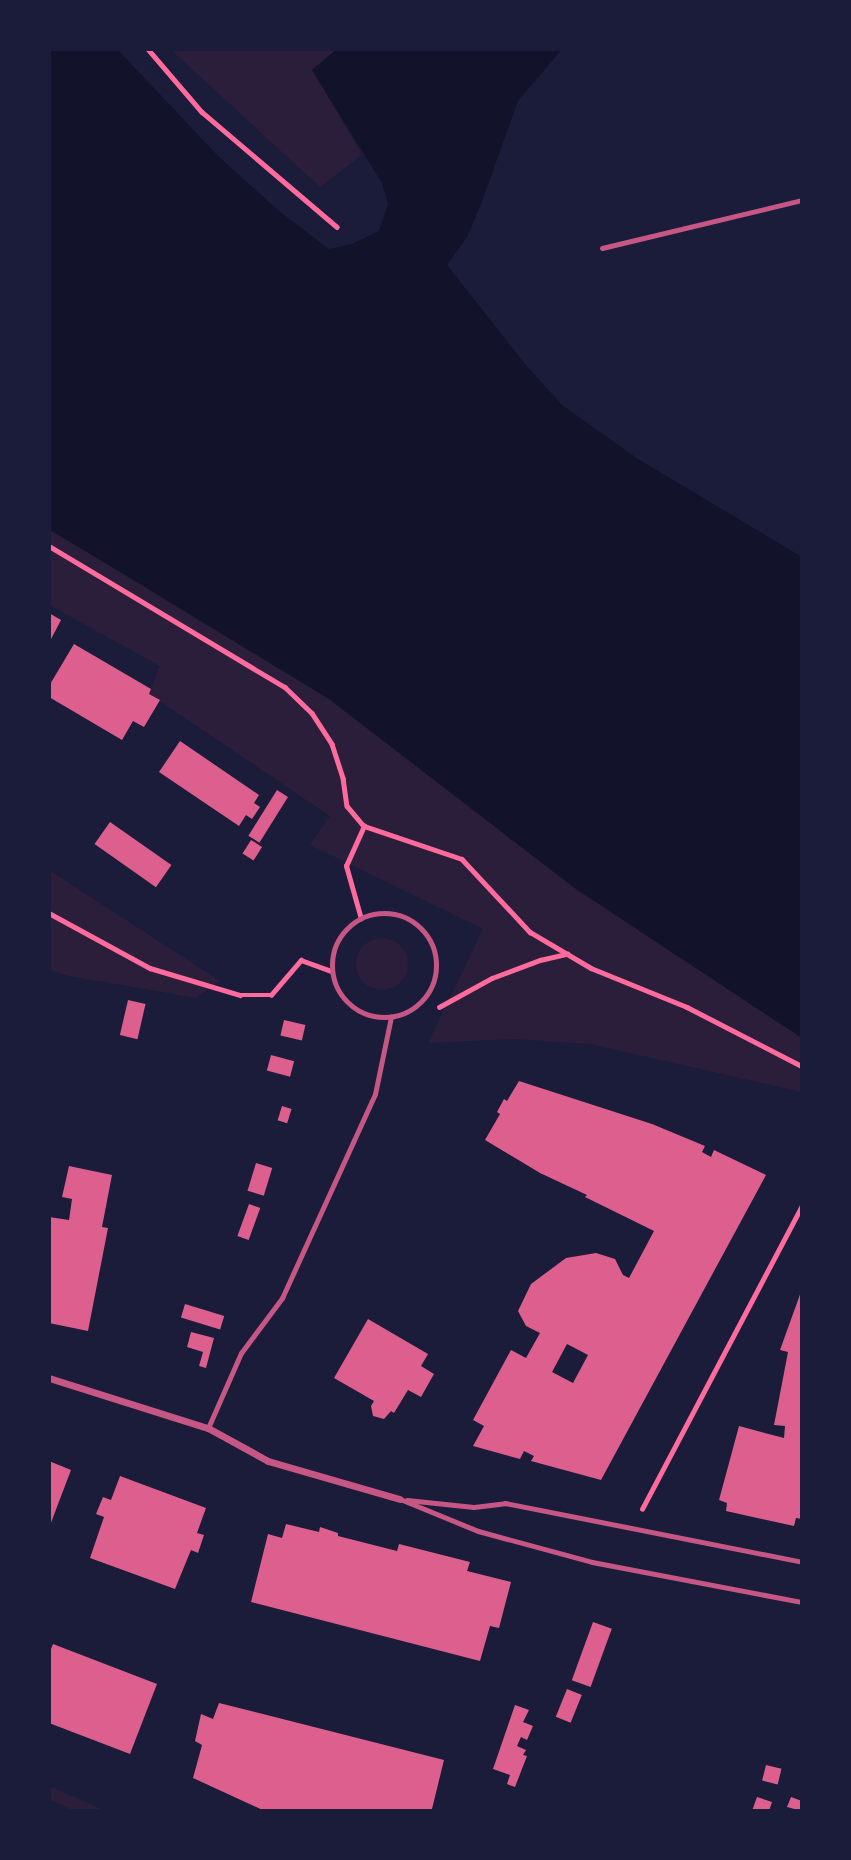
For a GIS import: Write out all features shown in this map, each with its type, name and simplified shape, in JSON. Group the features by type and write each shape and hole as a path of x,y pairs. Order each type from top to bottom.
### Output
{"street":[{"path":"49,1378 208,1428 268,1461 400,1499"}],"lane":[{"path":"602,248 802,200"},
{"path":"378,914 396,914 413,922 426,934 434,950 436,968 432,985 423,1000 408,1011 391,1017 374,1017 359,1011 346,1001 337,987 332,971 339,941 348,928 361,919 378,914"},
{"path":"208,1428 241,1353 282,1298 375,1094 391,1017"},
{"path":"400,1499 474,1507 505,1503 802,1562"},
{"path":"400,1499 478,1531 592,1562 802,1601"}],"path":[{"path":"148,49 202,112 337,227"},
{"path":"49,546 285,687 312,713 332,744 343,778 347,806 364,826 462,859 530,932 591,968 687,1007 802,1066"},
{"path":"361,919 346,866 364,826"},
{"path":"49,912 150,968 240,995 271,995 301,960 332,971"},
{"path":"439,1007 492,978 540,960 567,954"},
{"path":"632,1529 802,1205"}],"shaded area":[{"path":"49,49 117,49 218,156 279,211 329,249 352,244 379,231 388,204 382,183 312,70 337,49 562,49 518,101 467,237 447,265 525,364 562,405 638,459 802,557 802,1038 576,889 329,699 49,529"},
{"path":"170,49 337,49 312,70 362,155 320,187"},
{"path":"49,530 182,607 329,699 576,889 802,1038 802,1092 590,1044 515,1039 428,1043 483,929 310,845 330,816 149,694 160,666 49,605"},
{"path":"49,870 220,981 196,998 69,976 49,970"},
{"path":"382,938 392,940 400,946 406,954 406,974 400,982 392,988 382,990 372,988 364,982 358,974 356,964 358,954 364,946 372,940"},
{"path":"49,1786 106,1811 74,1811 49,1799"}],"building":[{"path":"49,613 61,620 49,643"},
{"path":"74,644 151,689 149,694 160,700 144,727 133,721 122,740 49,697 49,686"},
{"path":"180,741 259,795 254,803 260,807 252,819 246,815 239,826 159,772"},
{"path":"277,790 288,797 259,843 248,836"},
{"path":"110,822 171,865 156,887 95,844"},
{"path":"251,840 262,847 254,860 243,854"},
{"path":"128,1000 146,1004 137,1039 120,1035"},
{"path":"284,1020 305,1025 302,1041 280,1036"},
{"path":"271,1055 294,1061 290,1077 267,1070"},
{"path":"519,1081 652,1124 705,1146 702,1152 711,1157 714,1150 766,1175 601,1480 531,1461 534,1456 524,1451 520,1459 473,1446 484,1426 473,1420 511,1350 526,1358 540,1333 526,1326 518,1311 531,1284 566,1258 596,1253 615,1259 623,1275 629,1278 654,1231 540,1173 485,1140 500,1114 497,1112 504,1099 507,1101","holes":["567,1344 588,1355 573,1383 552,1372"]},
{"path":"282,1106 292,1109 287,1123 278,1120"},
{"path":"256,1163 272,1168 264,1196 248,1191"},
{"path":"69,1166 112,1175 102,1227 108,1228 88,1331 49,1323 49,1217 69,1220 72,1199 62,1197"},
{"path":"249,1204 260,1208 249,1240 237,1236"},
{"path":"802,1289 802,1519 796,1518 794,1526 726,1511 727,1503 719,1500 739,1426 784,1438 785,1426 774,1425 788,1352 780,1350"},
{"path":"185,1304 224,1316 220,1329 181,1317"},
{"path":"368,1319 428,1354 421,1366 434,1374 421,1397 408,1390 394,1413 391,1411 384,1419 373,1416 371,1406 374,1401 334,1378"},
{"path":"191,1332 214,1338 206,1368 199,1366 203,1352 187,1347"},
{"path":"49,1461 71,1470 49,1528"},
{"path":"120,1476 206,1508 197,1533 204,1535 198,1553 191,1550 175,1589 90,1558 104,1517 96,1514 103,1497 111,1500"},
{"path":"286,1524 319,1532 320,1527 338,1533 338,1536 397,1551 399,1544 470,1562 467,1571 511,1582 499,1628 490,1626 480,1661 251,1602 268,1534 282,1538"},
{"path":"593,1622 612,1629 591,1687 572,1680"},
{"path":"53,1644 157,1684 130,1754 49,1723 49,1654"},
{"path":"567,1689 582,1695 571,1723 556,1717"},
{"path":"219,1703 444,1760 432,1809 265,1811 193,1778 202,1745 195,1741 201,1714 213,1719"},
{"path":"515,1705 529,1710 523,1722 533,1726 527,1740 521,1737 517,1746 526,1750 523,1755 527,1756 515,1787 507,1784 510,1775 493,1769"},
{"path":"766,1765 782,1769 778,1784 762,1781"},
{"path":"757,1797 772,1802 769,1811 752,1811"},
{"path":"791,1797 802,1801 802,1811 787,1807"}]}
